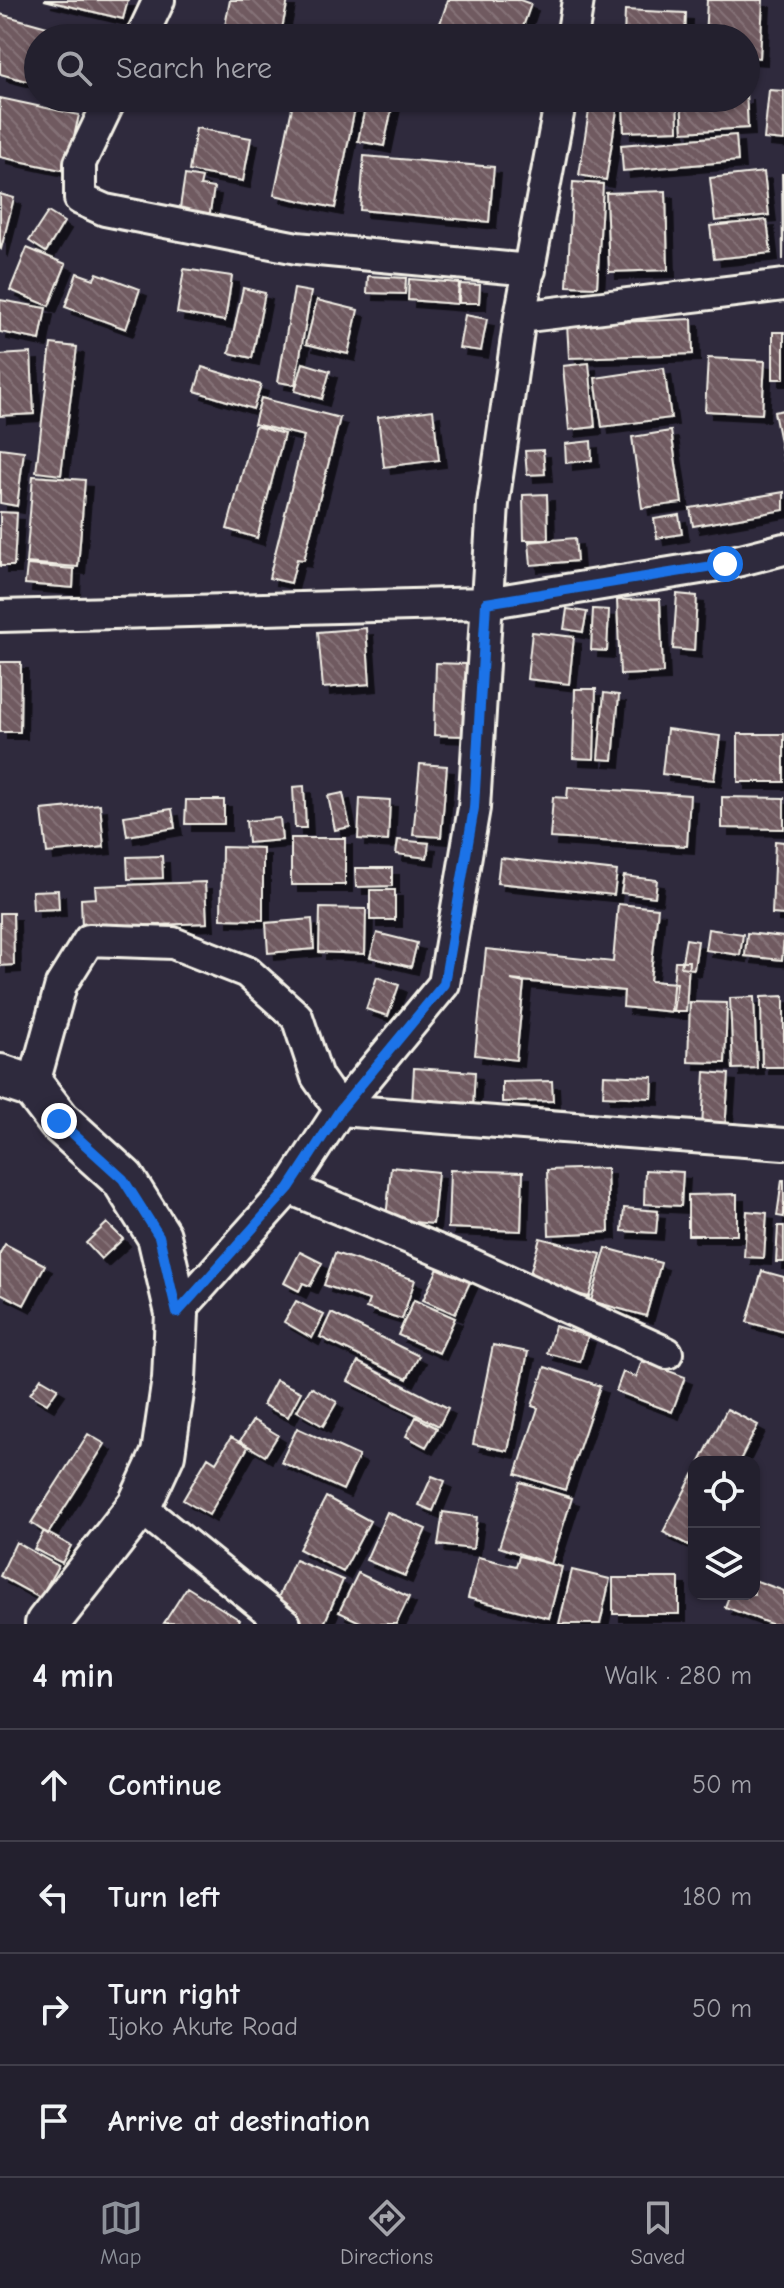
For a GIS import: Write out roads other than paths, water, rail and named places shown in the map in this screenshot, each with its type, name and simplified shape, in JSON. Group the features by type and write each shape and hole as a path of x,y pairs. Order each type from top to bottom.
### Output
{"main road":[{"path":"16,1081 123,1179 159,1236 177,1313 174,1379 163,1454 139,1506 47,1624"}],"street":[{"path":"148,24 159,0"},
{"path":"574,24 578,0"},
{"path":"104,112 80,163 80,199 105,210 297,248 530,270"},
{"path":"177,1313 289,1188 340,1110 444,984 474,808 493,504 520,317 558,112"},
{"path":"520,317 784,285"},
{"path":"0,616 486,603 725,564 784,549"},
{"path":"16,1081 61,985 89,940 173,943 247,972 297,1017 317,1077 340,1110"},
{"path":"340,1110 784,1144"},
{"path":"289,1188 464,1261 667,1353"},
{"path":"139,1506 285,1624"}]}
